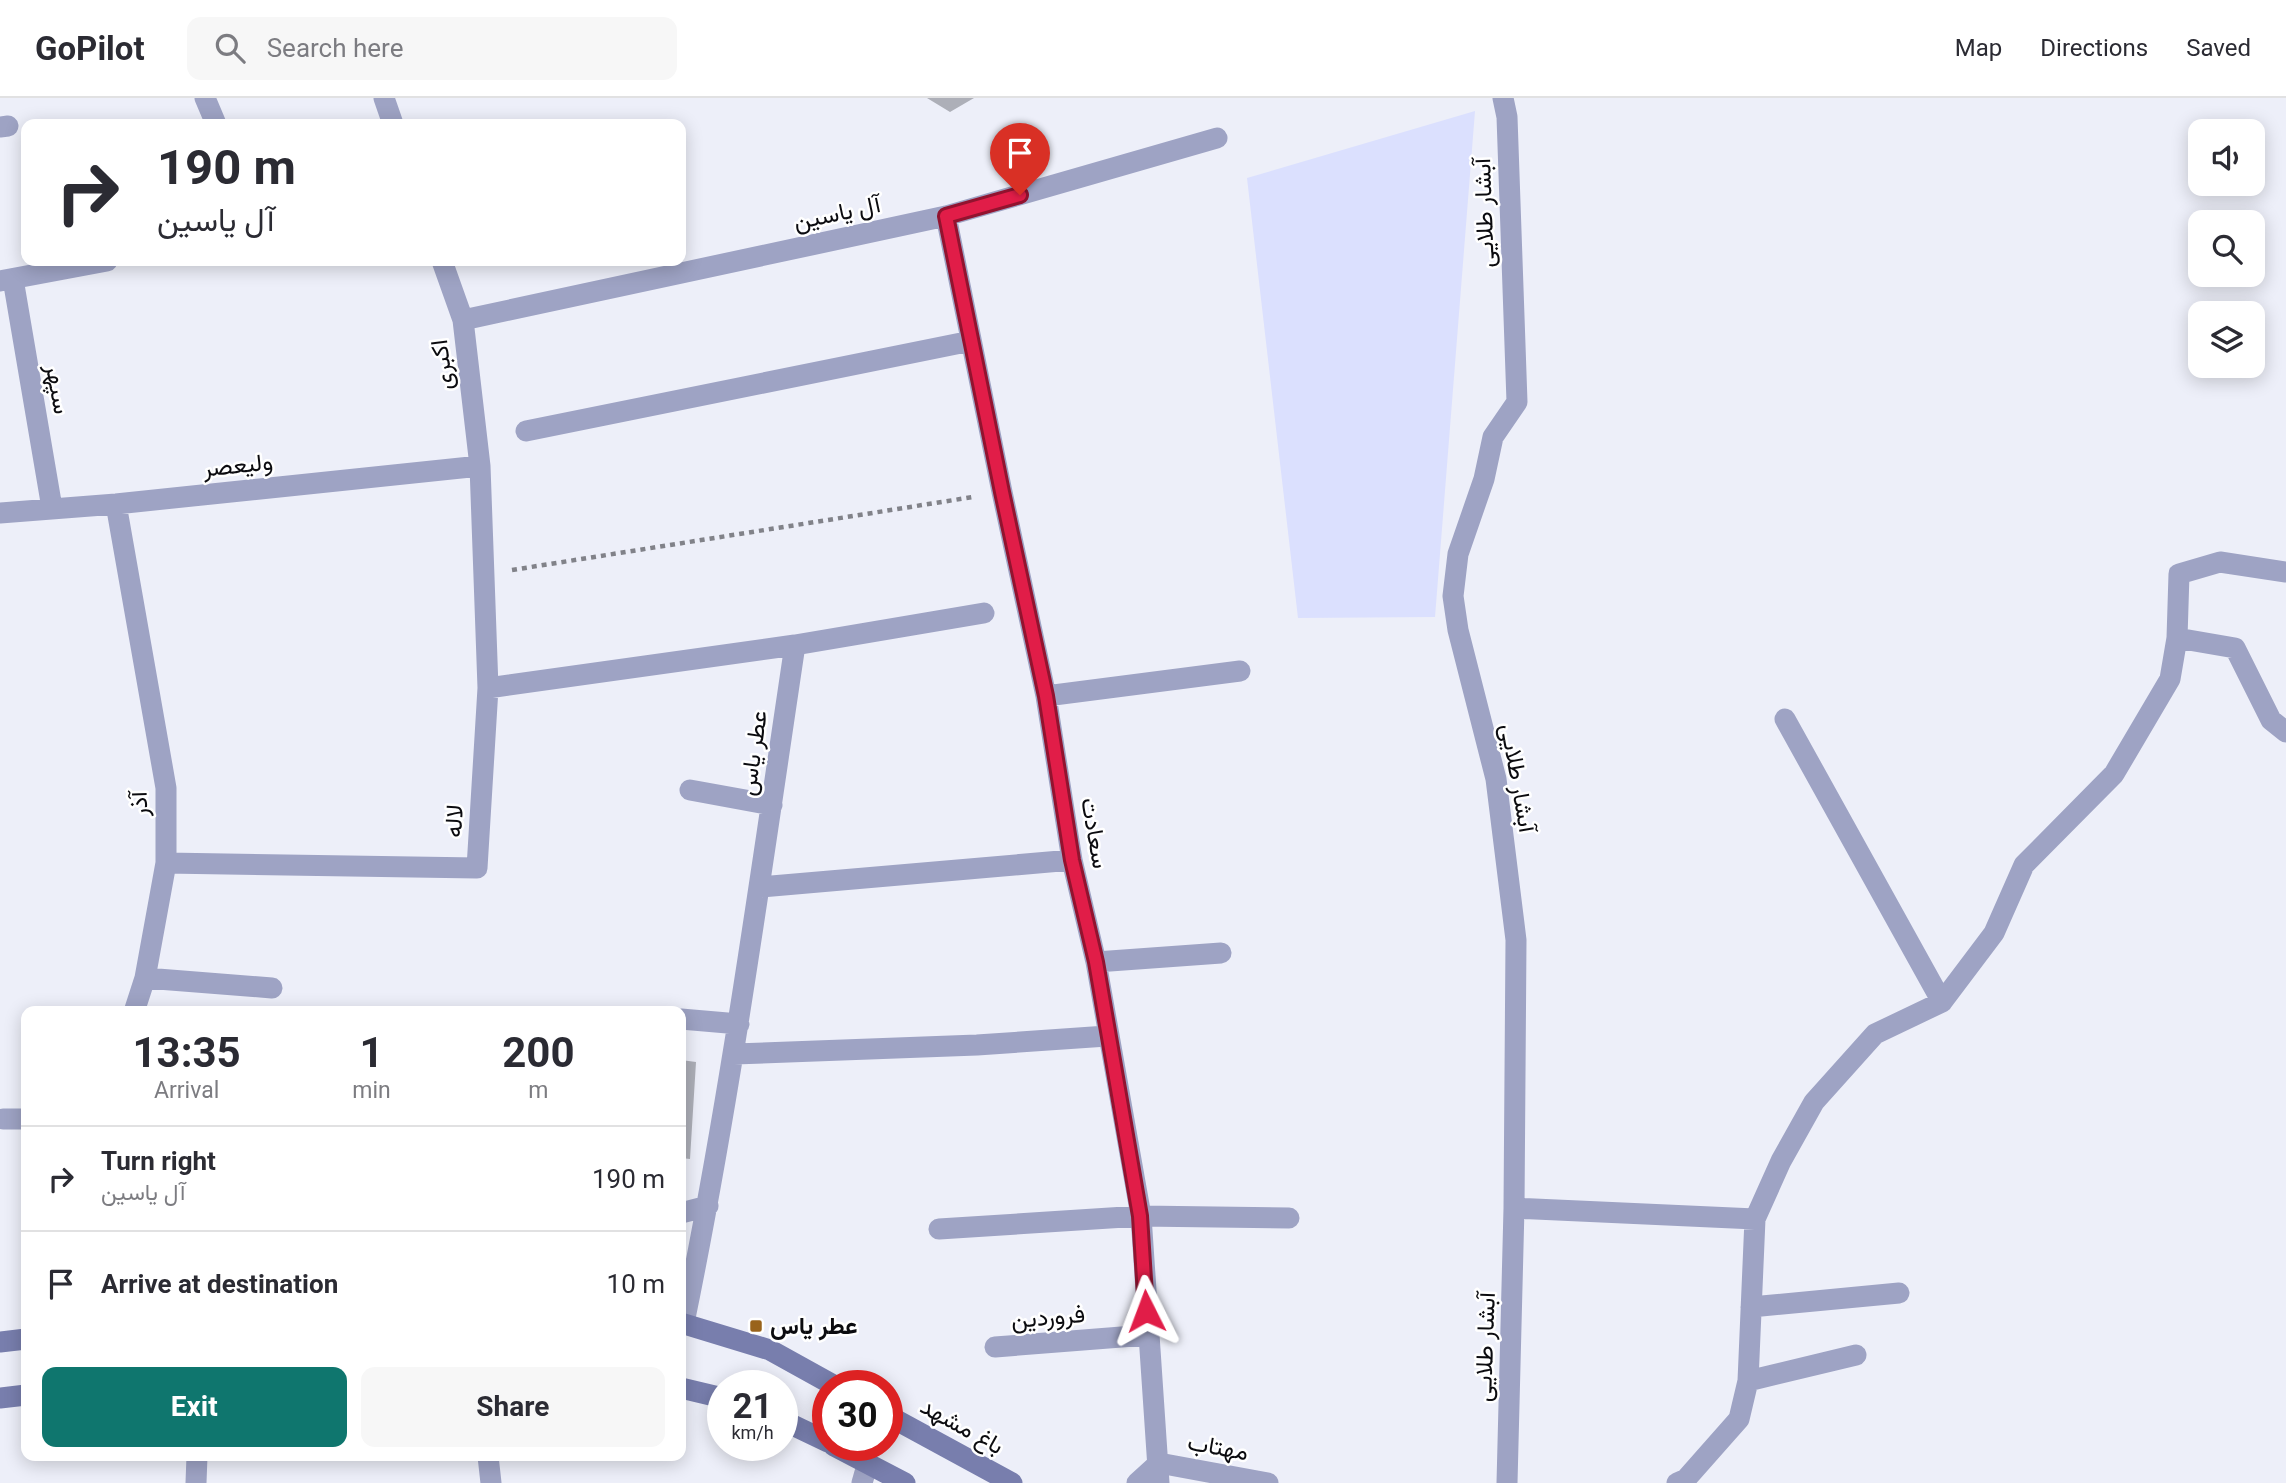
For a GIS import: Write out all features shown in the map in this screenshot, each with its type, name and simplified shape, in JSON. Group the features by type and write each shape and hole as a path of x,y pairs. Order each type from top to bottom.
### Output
{"main road":[{"path":"686,1324 770,1350 812,1373"},
{"path":"0,1342 21,1340"},
{"path":"686,1389 707,1394"},
{"path":"0,1398 21,1396"},
{"name":"باغ مشهد","path":"903,1424 1012,1483"},
{"path":"869,1462 905,1483"}],"street":[{"path":"205,98 214,119"},
{"path":"384,98 391,119"},
{"name":"آبشار طلایی","path":"1503,98 1507,117 1517,402 1493,437 1484,479 1458,554 1453,596 1458,630 1496,779 1516,940 1514,1208 1507,1483"},
{"name":"آل یاسین","path":"463,320 946,216 1217,138"},
{"name":"سعادت","path":"946,216 1046,696 1072,860 1096,962 1140,1216 1159,1473"},
{"path":"6,280 80,266"},
{"name":"اکبری","path":"444,266 463,320 480,466"},
{"name":"سپهر","path":"6,280 52,508"},
{"path":"526,431 971,341"},
{"name":"ولیعصر","path":"0,513 116,504 480,466"},
{"name":"لاله","path":"166,863 477,868 488,688 480,466"},
{"name":"آذر","path":"116,504 166,788 166,863 145,978 136,1006"},
{"path":"1677,1483 1686,1479 1739,1419 1748,1381 1755,1219 1781,1161 1814,1102 1875,1034 1942,1002 1994,933 2024,865 2114,774 2170,679 2177,638 2179,574 2220,562 2286,572"},
{"path":"488,688 795,645 984,613"},
{"path":"2177,638 2235,648 2271,720 2286,732"},
{"name":"عطر یاس","path":"686,1305 708,1206 739,1024 795,645"},
{"path":"1046,696 1240,671"},
{"path":"1785,719 1942,1002"},
{"path":"690,790 772,805"},
{"path":"761,887 1072,860"},
{"path":"1096,962 1221,953"},
{"path":"145,978 272,988"},
{"path":"686,1019 739,1024"},
{"path":"734,1054 977,1045 1107,1035"},
{"path":"3,1119 21,1119"},
{"path":"686,1212 708,1206"},
{"path":"1514,1208 1755,1219"},
{"path":"939,1229 1140,1216 1289,1218"},
{"path":"1751,1307 1899,1293"},
{"name":"فروردین","path":"995,1347 1147,1335"},
{"path":"1748,1381 1856,1355"},
{"path":"196,1483 197,1461"},
{"path":"489,1461 491,1483"},
{"path":"862,1483 869,1462"},
{"path":"1137,1483 1159,1473"},
{"name":"مهتاب","path":"1159,1473 1268,1483"}],"path":[{"path":"485,575 1002,492"}],"shaded area":[{"path":"1475,111 1435,617 1298,618 1247,178"}],"building":[{"path":"927,98 974,98 950,112"},
{"path":"686,1061 696,1062 690,1159 686,1159"}],"place":[{"name":"عطر یاس","path":"756,1326"}],"route":[{"path":"1020,195 946,216 1046,696 1072,860 1096,962 1140,1216 1146,1311"}]}
